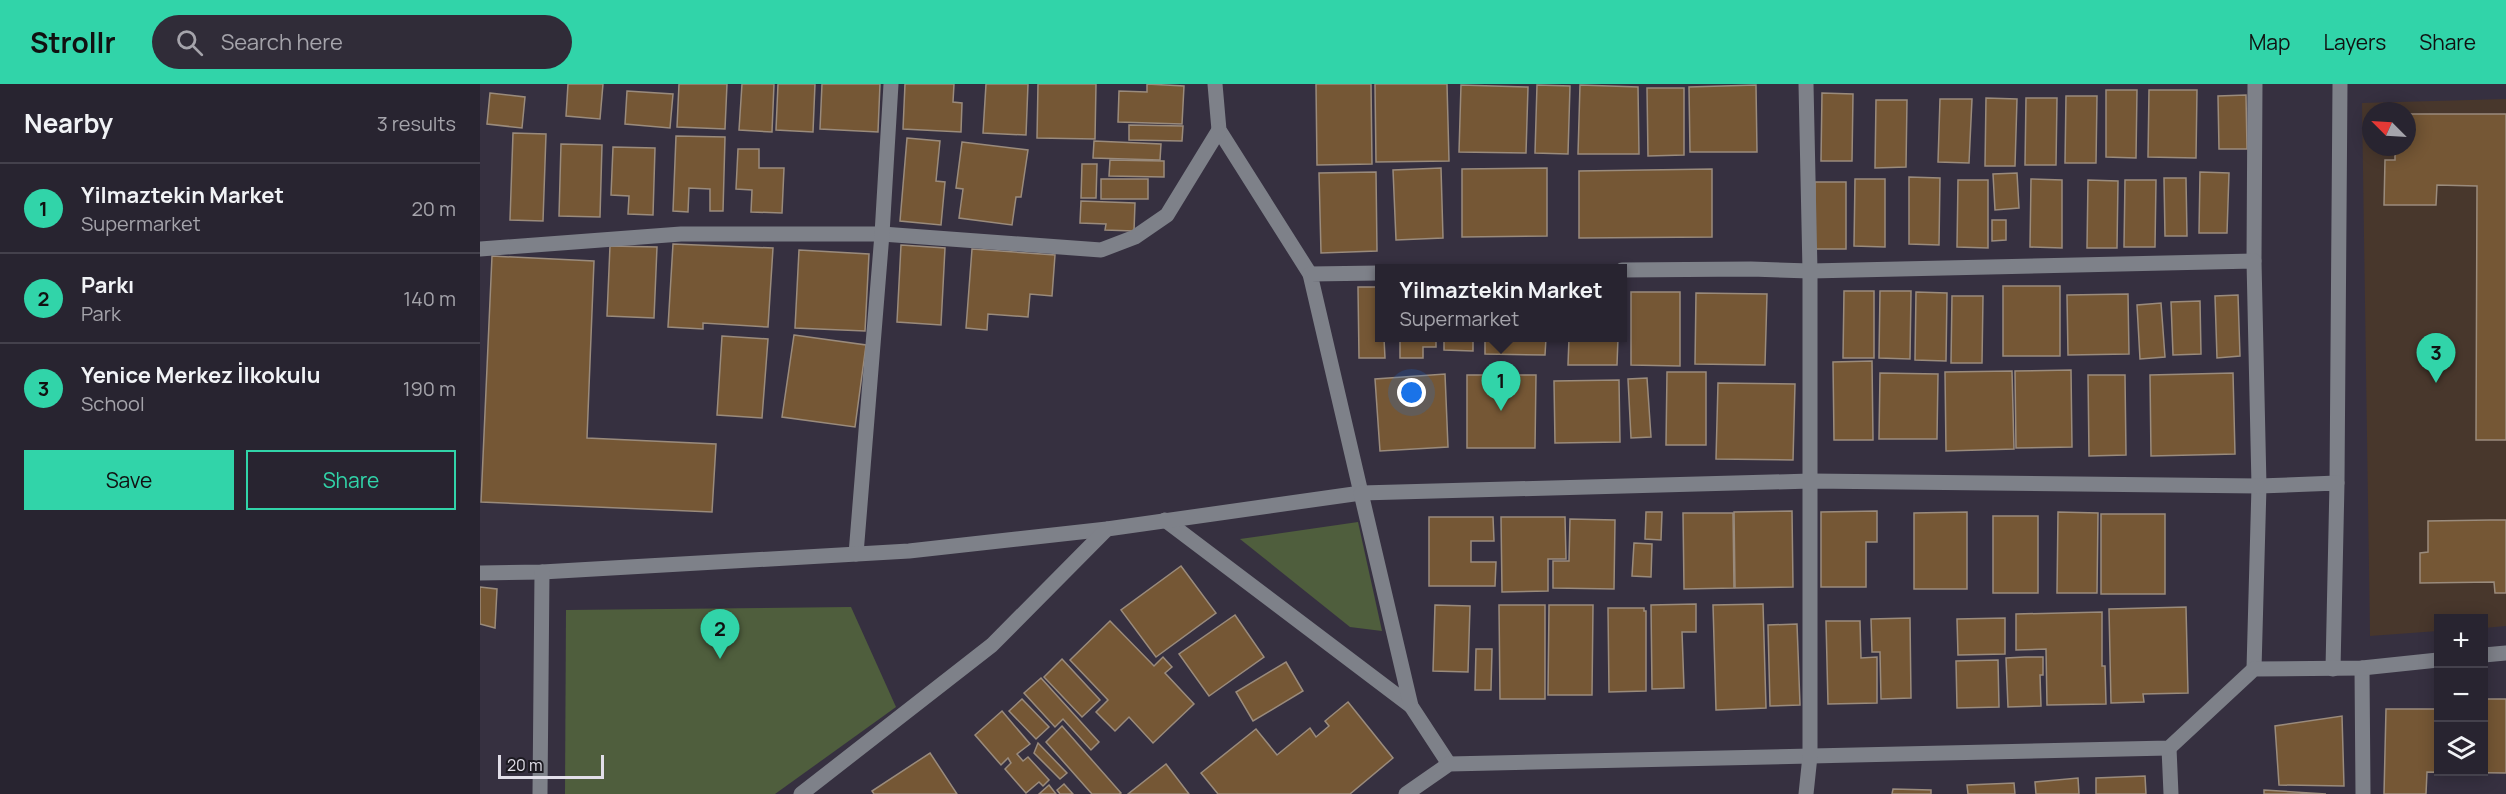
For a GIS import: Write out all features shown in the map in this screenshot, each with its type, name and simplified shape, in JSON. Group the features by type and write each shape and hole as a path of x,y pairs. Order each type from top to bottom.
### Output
{"street":[{"path":"856,554 882,234 891,84"},
{"path":"1215,84 1219,130 1310,274 1411,706"},
{"path":"1806,84 1811,481 1810,756 1806,794"},
{"path":"2254,669 2259,486 2254,261 2255,84"},
{"path":"2333,669 2340,84"},
{"path":"480,249 681,234 882,234 1101,250 1135,237 1167,215 1219,130"},
{"path":"1627,270 1810,271 2254,261"},
{"path":"1310,274 1375,273"},
{"path":"480,573 542,572 909,551 1107,528 1361,493 1811,481 2259,486 2337,483"},
{"path":"1165,520 1411,706 1449,764"},
{"path":"801,794 992,645 1107,528"},
{"path":"540,794 542,572"},
{"path":"2488,655 2506,653"},
{"path":"1406,794 1449,764 2169,748 2254,669 2362,668 2434,661"},
{"path":"2362,668 2363,794"},
{"path":"2169,748 2171,794"}],"shaded area":[{"path":"2506,99 2506,626 2488,628 2488,614 2434,614 2434,631 2370,636 2363,156 2416,156 2416,102 2398,102"}],"green space":[{"path":"1358,522 1382,631 1350,627 1240,539"},
{"path":"851,607 896,707 775,794 565,794 566,610"}],"building":[{"path":"568,84 603,84 600,119 566,116"},
{"path":"679,84 727,84 725,129 677,127"},
{"path":"742,84 774,84 772,132 739,130"},
{"path":"778,84 815,84 813,132 776,130"},
{"path":"822,84 880,84 878,132 820,129"},
{"path":"905,84 954,84 953,102 962,103 961,132 903,129"},
{"path":"986,84 1028,84 1026,135 983,133"},
{"path":"1038,84 1096,84 1095,139 1037,138"},
{"path":"1147,84 1184,86 1182,124 1118,122 1119,91 1147,92"},
{"path":"1316,84 1371,84 1372,164 1317,165"},
{"path":"1375,84 1447,84 1449,161 1376,162"},
{"path":"1461,85 1528,87 1526,153 1459,152"},
{"path":"1537,85 1570,86 1568,154 1535,153"},
{"path":"1580,85 1638,87 1639,154 1578,154"},
{"path":"1756,85 1757,152 1690,152 1689,87"},
{"path":"1647,88 1684,88 1684,155 1648,156"},
{"path":"2106,90 2137,90 2136,158 2106,157"},
{"path":"2149,90 2197,90 2196,158 2148,157"},
{"path":"627,91 673,94 670,128 625,124"},
{"path":"490,93 525,97 522,128 487,124"},
{"path":"1822,93 1853,94 1852,161 1821,161"},
{"path":"2246,95 2247,149 2219,149 2218,96"},
{"path":"2066,96 2097,96 2096,163 2065,163"},
{"path":"1986,98 2017,99 2015,166 1985,166"},
{"path":"2026,98 2057,98 2056,165 2025,165"},
{"path":"1940,99 1972,99 1969,163 1938,162"},
{"path":"1876,100 1907,100 1906,167 1875,168"},
{"path":"2416,114 2506,114 2506,440 2476,440 2477,186 2437,185 2436,205 2384,205 2385,160 2395,160 2395,156 2416,156"},
{"path":"1129,125 1183,126 1182,141 1129,140"},
{"path":"513,133 546,134 543,221 510,220"},
{"path":"676,136 725,137 723,211 710,211 710,189 689,188 688,212 673,211"},
{"path":"907,138 940,141 936,181 945,182 941,225 900,221"},
{"path":"1094,141 1161,144 1160,160 1093,158"},
{"path":"962,142 1028,150 1021,197 1016,197 1012,225 959,218 963,189 956,188"},
{"path":"561,144 602,145 600,217 559,216"},
{"path":"613,147 655,148 653,215 628,214 629,196 611,195"},
{"path":"738,149 759,149 759,168 784,168 782,213 751,212 752,190 736,189"},
{"path":"1110,160 1164,161 1164,177 1109,176"},
{"path":"1082,164 1097,164 1096,198 1081,198"},
{"path":"1441,168 1443,238 1396,240 1393,170"},
{"path":"1547,168 1547,236 1462,237 1462,169"},
{"path":"1712,169 1712,237 1579,238 1579,171"},
{"path":"1376,172 1377,251 1321,253 1319,173"},
{"path":"2200,172 2229,173 2227,233 2199,233"},
{"path":"2017,173 2019,208 1995,210 1993,174"},
{"path":"1909,177 1940,178 1939,245 1909,244"},
{"path":"2164,178 2186,178 2187,236 2165,236"},
{"path":"1101,179 1148,179 1148,199 1101,199"},
{"path":"1855,179 1885,179 1885,247 1854,246"},
{"path":"2031,179 2062,180 2062,248 2030,247"},
{"path":"1958,180 1988,180 1988,248 1957,247"},
{"path":"2088,180 2118,181 2117,248 2087,248"},
{"path":"2125,180 2156,180 2155,247 2124,247"},
{"path":"1815,182 1846,182 1846,249 1815,249"},
{"path":"1081,201 1135,203 1134,231 1105,230 1106,224 1080,223"},
{"path":"1992,220 2006,220 2006,240 1992,241"},
{"path":"673,244 773,248 768,327 703,323 703,329 668,327"},
{"path":"901,245 945,248 941,325 897,322"},
{"path":"610,246 657,247 654,318 607,316"},
{"path":"972,249 1055,255 1052,296 1030,294 1028,317 988,314 987,330 966,328"},
{"path":"799,250 869,254 865,331 795,328"},
{"path":"492,256 594,261 587,438 716,444 712,512 481,502"},
{"path":"2003,286 2060,286 2060,356 2003,356"},
{"path":"1358,287 1375,287 1375,342 1384,342 1385,358 1359,358"},
{"path":"1844,291 1874,291 1874,358 1843,358"},
{"path":"1880,291 1911,291 1910,359 1879,358"},
{"path":"1631,292 1680,292 1680,366 1631,365"},
{"path":"1916,292 1947,293 1946,361 1915,360"},
{"path":"1696,293 1767,294 1765,365 1695,364"},
{"path":"2128,294 2129,354 2068,355 2067,295"},
{"path":"2238,295 2240,356 2217,358 2215,296"},
{"path":"1952,296 1983,296 1982,363 1951,363"},
{"path":"2200,301 2201,354 2173,355 2171,302"},
{"path":"2161,303 2165,357 2140,359 2137,305"},
{"path":"794,335 866,345 855,427 782,417"},
{"path":"722,336 768,339 762,418 717,415"},
{"path":"1400,342 1436,342 1436,347 1423,347 1423,358 1400,358"},
{"path":"1444,342 1473,342 1473,351 1444,350"},
{"path":"1485,342 1546,342 1545,355 1485,354"},
{"path":"1569,342 1618,342 1617,365 1568,365"},
{"path":"1872,361 1873,440 1834,440 1833,362"},
{"path":"2071,370 2072,447 2016,448 2015,371"},
{"path":"2012,371 2014,449 1946,451 1945,372"},
{"path":"1667,372 1706,372 1706,445 1666,445"},
{"path":"1880,373 1938,374 1937,439 1879,439"},
{"path":"2233,373 2235,454 2151,456 2150,375"},
{"path":"1445,374 1448,447 1380,451 1375,379"},
{"path":"1467,375 1536,375 1535,448 1467,448"},
{"path":"2088,375 2125,375 2126,455 2089,456"},
{"path":"1647,378 1651,437 1631,438 1628,379"},
{"path":"1619,380 1620,442 1555,443 1554,381"},
{"path":"1718,383 1795,384 1793,460 1716,459"},
{"path":"1792,511 1793,587 1735,588 1734,512"},
{"path":"1877,511 1877,542 1866,542 1866,587 1821,587 1821,512"},
{"path":"1646,512 1662,512 1661,540 1645,539"},
{"path":"1967,512 1967,589 1914,589 1914,513"},
{"path":"2058,512 2098,513 2097,593 2057,593"},
{"path":"1683,513 1733,513 1734,588 1684,589"},
{"path":"2101,514 2165,514 2165,594 2101,594"},
{"path":"1993,516 2038,516 2038,593 1993,593"},
{"path":"1429,517 1493,517 1494,541 1471,541 1471,562 1496,562 1495,586 1429,586"},
{"path":"1501,517 1565,517 1566,559 1548,559 1548,591 1502,592"},
{"path":"1570,519 1615,520 1614,589 1553,588 1553,561 1569,561"},
{"path":"2506,520 2506,593 2495,593 2494,582 2420,583 2420,553 2428,552 2428,521"},
{"path":"1634,543 1652,544 1651,577 1632,576"},
{"path":"1181,566 1216,613 1156,657 1121,610"},
{"path":"480,587 497,589 495,628 480,624"},
{"path":"1696,604 1696,632 1682,632 1684,688 1652,689 1651,605"},
{"path":"1763,604 1766,708 1716,710 1713,605"},
{"path":"1435,605 1470,606 1468,672 1433,671"},
{"path":"1499,605 1545,605 1545,699 1500,699"},
{"path":"1549,605 1593,605 1592,695 1548,695"},
{"path":"2186,607 2188,693 2143,694 2144,702 2111,703 2109,609"},
{"path":"1608,608 1644,608 1646,611 1646,691 1609,692"},
{"path":"2102,612 2102,666 2105,666 2106,704 2047,705 2046,649 2016,650 2016,614"},
{"path":"1235,615 1264,657 1209,696 1179,654"},
{"path":"1910,618 1911,698 1881,699 1880,652 1872,652 1871,619"},
{"path":"2005,618 2005,654 1958,655 1957,619"},
{"path":"1110,621 1154,666 1163,657 1172,667 1165,673 1194,704 1153,743 1129,717 1115,731 1096,712 1108,700 1070,660"},
{"path":"1826,621 1860,621 1861,658 1877,657 1877,703 1828,704"},
{"path":"1797,624 1800,705 1770,706 1768,625"},
{"path":"1476,649 1492,649 1491,690 1475,690"},
{"path":"2043,657 2043,675 2040,675 2041,706 2008,707 2006,658"},
{"path":"1062,659 1100,700 1082,717 1044,677"},
{"path":"1998,660 1999,707 1957,708 1956,661"},
{"path":"1286,662 1303,691 1253,721 1236,692"},
{"path":"1041,678 1099,742 1091,750 1063,719 1055,727 1024,693"},
{"path":"1022,699 1049,727 1036,739 1009,711"},
{"path":"2488,699 2506,699 2506,773 2488,773"},
{"path":"1348,702 1393,758 1350,794 1218,794 1201,773 1256,729 1277,755 1310,728 1316,737 1329,726 1325,721"},
{"path":"2386,709 2434,709 2434,772 2427,772 2426,794 2384,794"},
{"path":"1002,711 1030,744 1017,754 1023,761 1028,757 1049,780 1043,786 1039,782 1026,793 1005,769 1011,763 1008,758 1001,765 975,735"},
{"path":"2342,716 2344,786 2279,785 2275,726"},
{"path":"1062,726 1121,793 1092,794 1046,742"},
{"path":"1038,743 1067,773 1060,779 1034,753"},
{"path":"930,753 957,794 874,794 872,791"},
{"path":"1166,764 1189,794 1128,794"},
{"path":"2145,776 2146,794 2096,794 2096,778"},
{"path":"2078,778 2079,794 2036,794 2035,782"},
{"path":"2014,783 2015,794 1968,794 1967,785"},
{"path":"1064,784 1073,794 1060,794 1057,790"},
{"path":"1049,785 1056,794 1039,794"},
{"path":"1893,789 1931,790 1931,794 1892,794"},
{"path":"2264,790 2326,794 2264,794"}],"place":[{"name":"Yenice Merkez İlkokulu","path":"2436,383"},
{"name":"Yilmaztekin Market","path":"1501,411"},
{"name":"Parkı","path":"720,659"}]}
